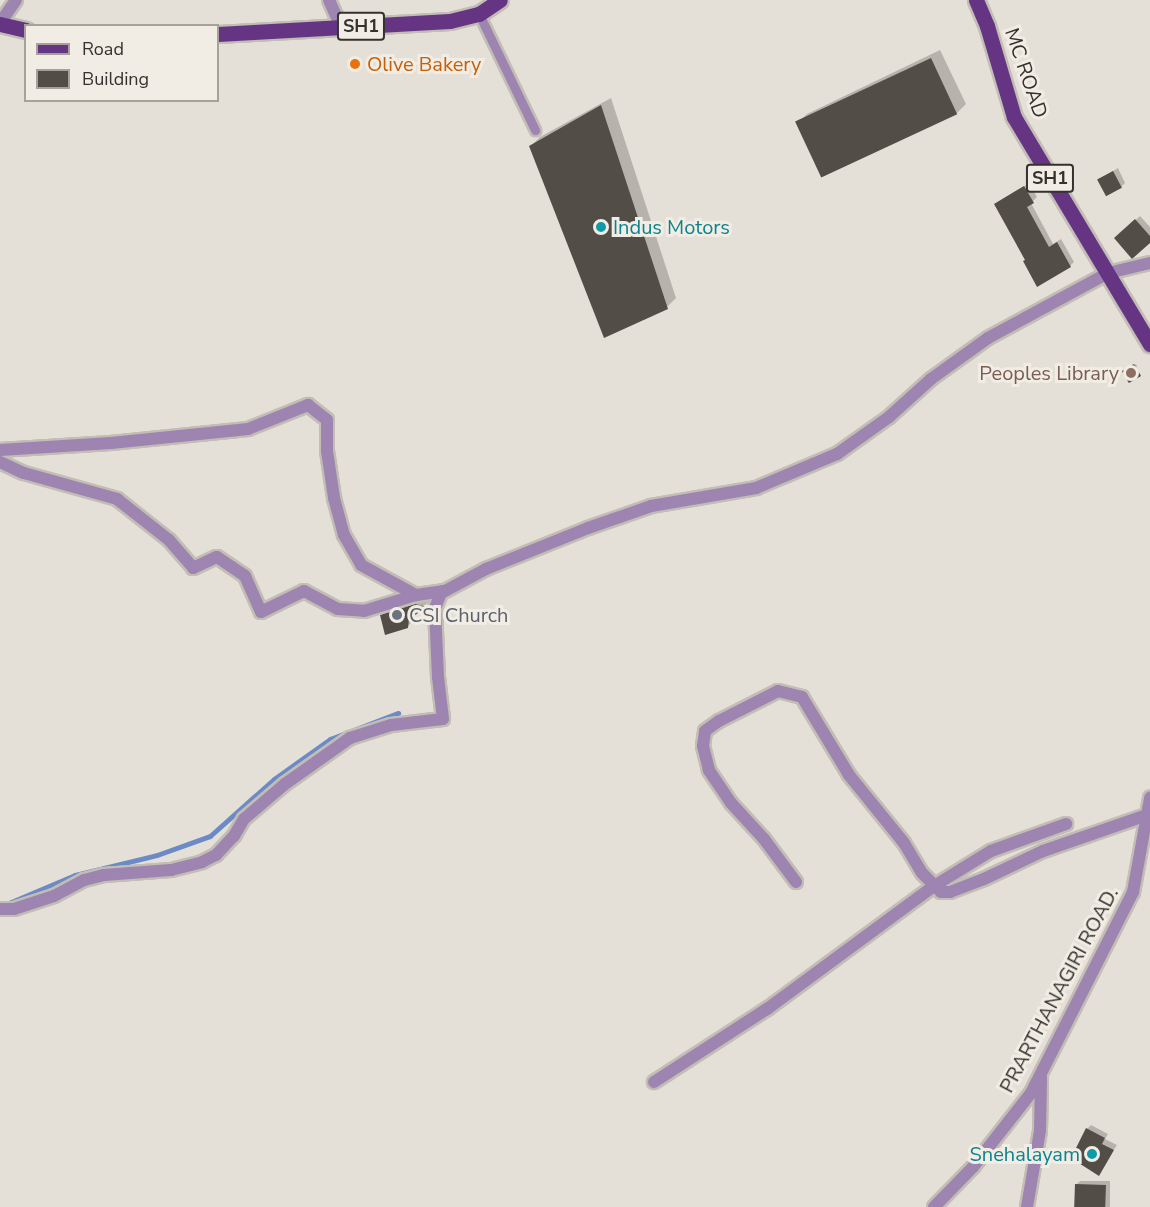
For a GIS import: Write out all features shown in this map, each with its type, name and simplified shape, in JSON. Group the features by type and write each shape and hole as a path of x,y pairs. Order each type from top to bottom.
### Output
{"main road":[{"name":"SH1","path":"219,34 450,21 479,14 500,0"},
{"name":"MC ROAD","path":"976,0 987,26 1014,117 1150,344"},
{"path":"0,23 24,29"}],"street":[{"path":"0,23 16,0"},
{"path":"329,0 341,27"},
{"path":"0,462 24,473 117,499 168,540 193,568 217,557 245,576 261,612 304,591 338,609 364,611 442,591 486,569 588,528 651,506 756,488 837,454 889,417 931,379 988,338 1108,273 1150,263"},
{"path":"0,450 111,443 248,429 308,405 327,420 330,470 344,535 361,565 416,596"},
{"path":"0,909 14,909 54,896 84,880 104,875 171,870 202,862 216,855 234,836 244,819 285,784 350,738 391,725 443,718 438,677 435,608 442,591"},
{"path":"796,882 764,839 731,803 709,770 704,746 705,731 719,721 778,691 801,696 849,775 904,843 922,873 941,892 951,892 1043,851 1147,815"},
{"name":"PRARTHANAGIRI ROAD.","path":"934,1207 973,1167 1031,1093 1133,892 1150,798"},
{"path":"654,1082 767,1008 934,886 991,850 1066,824"},
{"path":"1027,1207 1040,1131 1041,1073"}],"lane":[{"path":"479,14 535,130"}],"building":[{"path":"931,58 957,114 821,178 795,121"},
{"name":"Indus Motors","path":"601,105 668,309 604,338 529,146"},
{"path":"1113,171 1122,188 1106,196 1097,179"},
{"path":"1024,186 1034,203 1027,207 1049,247 1057,242 1071,267 1037,287 994,204"},
{"path":"1135,219 1150,236 1150,243 1132,259 1114,238"},
{"name":"Peoples Library","path":"1134,364 1141,376 1129,383 1122,371"},
{"name":"CSI Church","path":"415,604 427,607 409,619 408,628 385,635 380,615"},
{"name":"Snehalayam","path":"1086,1128 1105,1138 1102,1144 1114,1150 1099,1176 1071,1158"},
{"path":"1075,1184 1106,1185 1105,1207 1074,1207"}],"waterway":[{"path":"4,905 75,875 157,855 210,836 274,779 330,739 398,713"}],"place":[{"name":"Olive Bakery","path":"355,64"},
{"name":"Indus Motors","path":"601,227"},
{"name":"Peoples Library","path":"1131,373"},
{"name":"CSI Church","path":"397,615"},
{"name":"Snehalayam","path":"1092,1154"}]}
